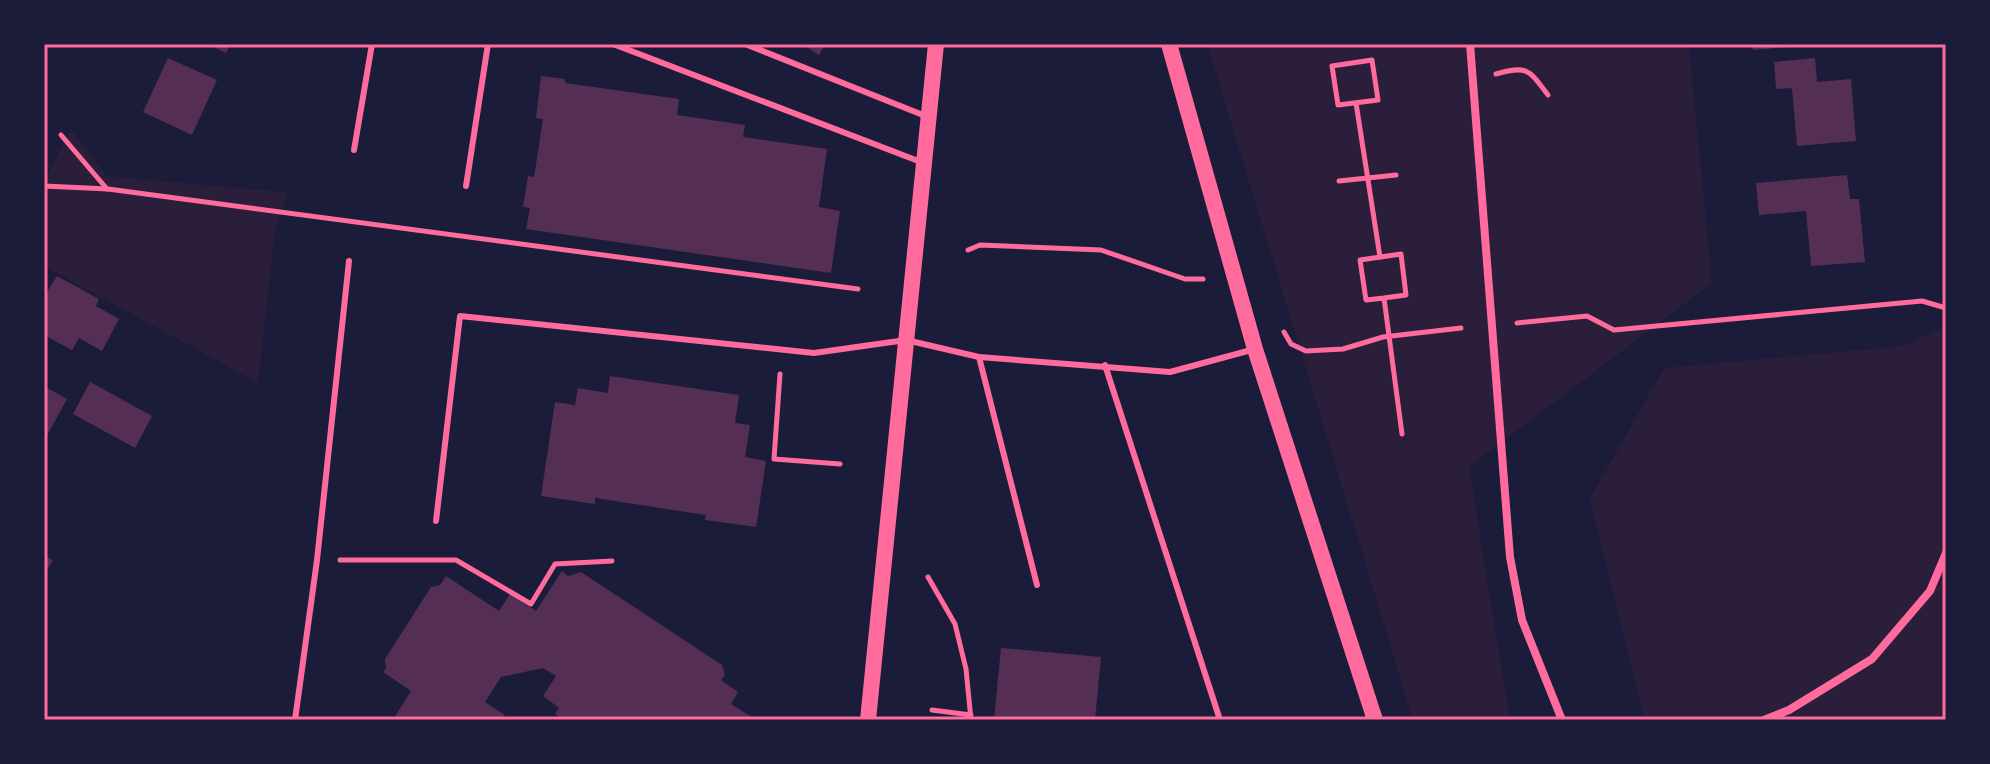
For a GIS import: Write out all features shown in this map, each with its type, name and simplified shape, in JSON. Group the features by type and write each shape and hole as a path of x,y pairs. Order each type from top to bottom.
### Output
{"main road":[{"path":"868,720 936,44"},
{"path":"1169,44 1255,349 1375,720"}],"street":[{"path":"1470,44 1510,557 1522,620 1562,720"},
{"path":"1764,720 1789,710 1872,659 1930,591 1946,553"}],"lane":[{"path":"354,150 372,44"},
{"path":"466,186 488,44"},
{"path":"613,44 924,163"},
{"path":"745,44 928,117"},
{"path":"295,720 317,560 349,261"},
{"path":"436,521 460,316 814,353 906,340 979,357 1170,372 1255,349"},
{"path":"979,357 1037,585"},
{"path":"1105,365 1220,720"}],"path":[{"path":"1372,60 1378,100 1356,103 1338,105 1332,66 1372,60"},
{"path":"1472,80 1517,68 1535,78 1548,95"},
{"path":"1356,103 1380,257"},
{"path":"61,135 108,189"},
{"path":"1339,181 1396,175"},
{"path":"44,186 108,189 858,289"},
{"path":"968,250 980,245 1101,250 1185,279 1203,279"},
{"path":"1401,254 1406,295 1384,298 1366,300 1360,260 1401,254"},
{"path":"1384,298 1402,434"},
{"path":"1515,323 1587,316 1614,330 1922,301 1946,308"},
{"path":"1280,327 1291,344 1306,351 1343,349 1390,336 1461,328"},
{"path":"782,350 774,459 840,464"},
{"path":"317,560 456,560 531,604 555,564 612,561"},
{"path":"928,577 955,624 966,669 971,718 932,710"}],"shaded area":[{"path":"1207,44 1689,44 1712,283 1469,467 1510,720 1413,720"},
{"path":"71,129 107,176 287,192 275,233 258,383 44,266 44,182"},
{"path":"1946,326 1946,720 1644,720 1590,498 1664,368 1903,346"}],"building":[{"path":"207,44 230,44 226,53"},
{"path":"802,44 825,44 819,55"},
{"path":"1752,44 1801,44 1802,46 1753,50"},
{"path":"168,58 217,80 192,135 143,112"},
{"path":"1815,58 1817,82 1851,79 1856,141 1797,146 1792,88 1776,89 1774,62"},
{"path":"541,76 565,79 565,83 679,99 677,115 745,125 743,137 827,149 819,207 840,211 831,273 526,229 530,208 523,207 528,176 534,177 543,119 536,118"},
{"path":"1847,175 1850,199 1859,199 1865,262 1811,266 1806,211 1759,215 1756,183"},
{"path":"57,276 99,299 96,306 119,319 102,351 79,338 72,350 44,335 44,290 47,292"},
{"path":"610,376 739,395 735,423 750,425 745,457 766,461 756,527 705,520 706,515 595,498 595,504 541,496 555,402 575,405 578,388 608,393"},
{"path":"90,382 152,416 135,448 73,414"},
{"path":"44,386 67,399 44,441"},
{"path":"44,555 53,560 44,576"},
{"path":"562,571 568,576 581,572 722,665 725,675 721,680 738,692 731,704 752,720 565,720 555,714 559,708 543,696 556,676 543,668 501,677 485,702 505,715 502,720 394,718 411,691 383,672 385,659 431,587 440,585 446,576 499,611 510,594 536,611"},
{"path":"1001,648 1101,657 1095,720 994,720"}]}
